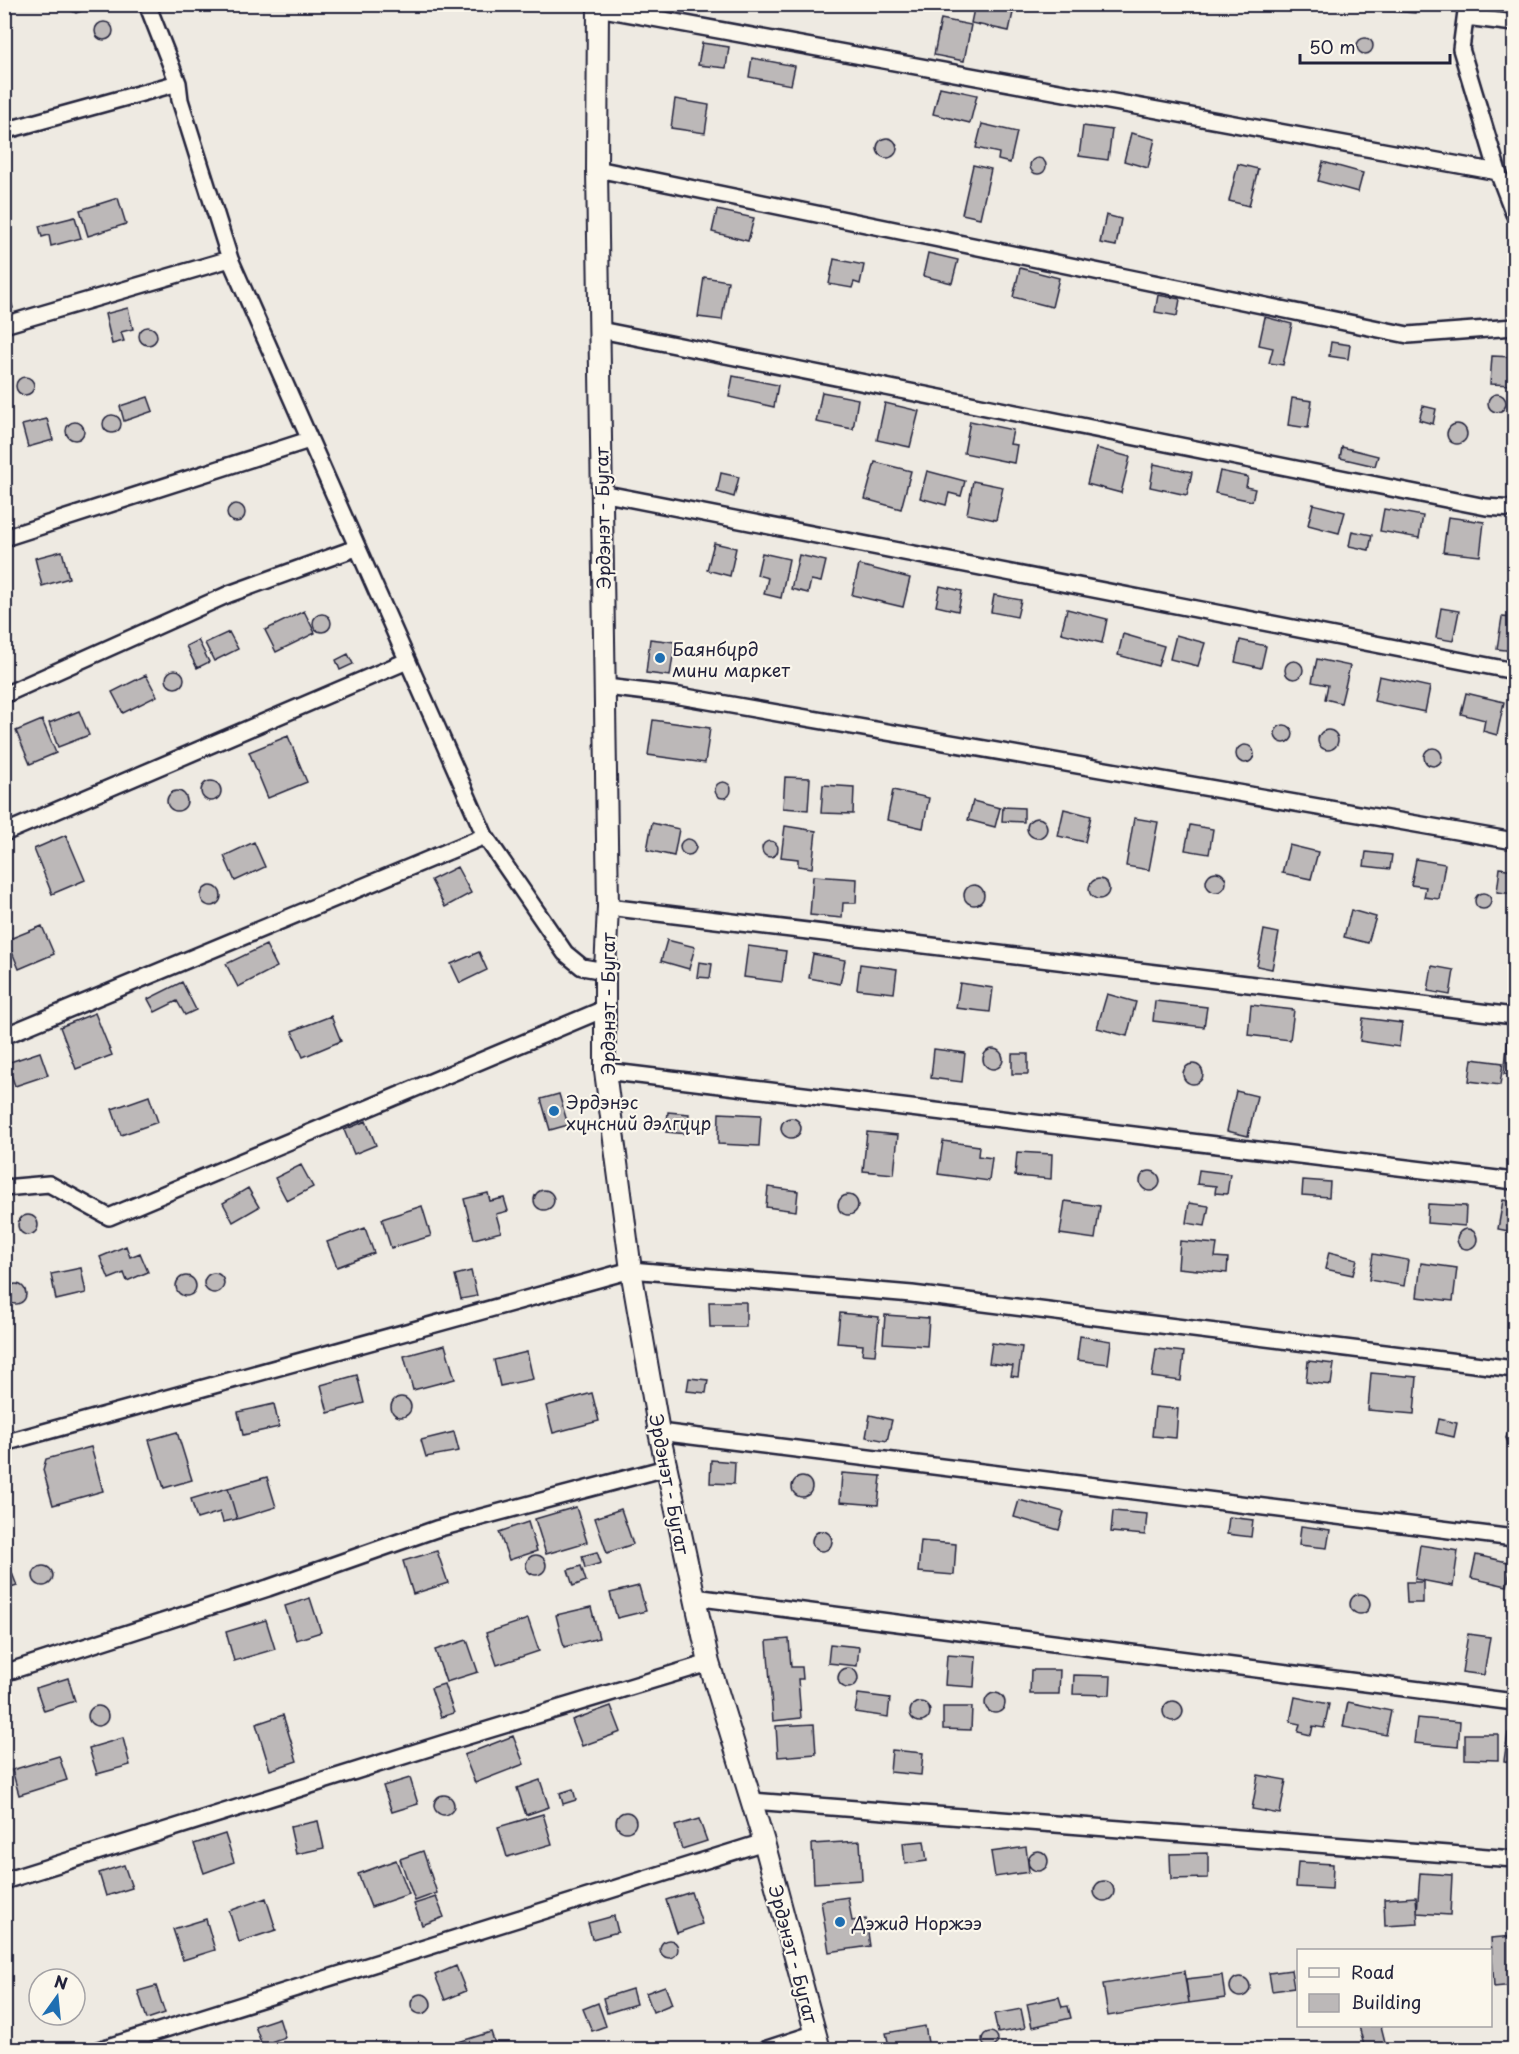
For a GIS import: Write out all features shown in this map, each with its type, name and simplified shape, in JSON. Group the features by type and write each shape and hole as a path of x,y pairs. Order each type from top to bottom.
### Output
{"street":[{"path":"147,4 178,83 180,100 230,259 486,836 565,953 582,968 604,971"},
{"path":"598,6 1497,172"},
{"name":"Эрдэнэт - Бугат","path":"598,6 597,169 608,907 604,971 605,1071 630,1270 666,1468 694,1598 709,1663 764,1842 818,2041"},
{"path":"1515,23 1466,11 1461,49 1497,172 1515,214"},
{"path":"4,131 178,83"},
{"path":"597,169 1408,335 1515,327"},
{"path":"4,325 230,259"},
{"path":"600,330 1486,507 1515,509"},
{"path":"4,538 309,440"},
{"path":"601,493 1515,671"},
{"path":"4,695 229,594 357,548"},
{"path":"4,833 407,661"},
{"path":"606,687 680,696 1515,841"},
{"path":"4,1036 486,836"},
{"path":"608,907 1515,1016"},
{"path":"4,1188 49,1184 108,1217 604,1009"},
{"path":"605,1071 1515,1181"},
{"path":"4,1443 630,1270 912,1294 1515,1369"},
{"path":"659,1432 1515,1538"},
{"path":"4,1673 268,1588 436,1529 666,1468"},
{"path":"694,1598 1515,1702"},
{"path":"4,1881 709,1663"},
{"path":"752,1801 1515,1859"},
{"path":"98,2049 764,1842"},
{"path":"764,2049 818,2041"}],"building":[{"path":"67,4 86,4 82,11 76,13 70,10"},
{"path":"975,4 1014,8 1009,31 971,23"},
{"path":"1366,4 1415,4 1415,13 1365,9"},
{"path":"941,19 971,25 964,61 934,55"},
{"path":"100,22 108,22 113,27 111,38 100,40 95,35 95,27"},
{"path":"1362,38 1368,38 1373,46 1371,52 1362,54 1357,49 1357,43"},
{"path":"702,43 729,47 726,68 698,65"},
{"path":"752,58 795,66 791,85 749,77"},
{"path":"940,87 977,95 970,123 933,114"},
{"path":"675,99 709,105 705,133 671,128"},
{"path":"982,124 1017,132 1010,163 998,160 999,153 976,148"},
{"path":"1083,126 1112,130 1108,160 1079,156"},
{"path":"1131,133 1155,139 1148,168 1124,161"},
{"path":"887,138 894,141 897,148 894,155 887,158 880,155 877,148 880,141"},
{"path":"1038,158 1044,160 1046,166 1044,172 1038,174 1032,172 1030,166 1032,160"},
{"path":"1323,162 1363,173 1358,192 1318,181"},
{"path":"1238,164 1258,169 1249,206 1229,201"},
{"path":"973,165 991,169 980,218 962,214"},
{"path":"118,198 126,224 88,236 80,210"},
{"path":"717,210 754,218 748,241 712,232"},
{"path":"1106,215 1121,219 1116,246 1100,243"},
{"path":"75,217 81,238 51,246 49,235 42,237 39,226"},
{"path":"928,253 958,260 952,283 923,276"},
{"path":"834,259 864,265 860,284 854,282 852,288 829,284"},
{"path":"1020,268 1059,278 1052,307 1013,297"},
{"path":"704,277 728,281 722,320 698,317"},
{"path":"4,281 13,308 4,310"},
{"path":"1158,295 1180,299 1177,316 1155,312"},
{"path":"128,308 133,329 121,332 124,341 112,344 105,314"},
{"path":"1265,317 1292,324 1283,365 1269,363 1273,348 1259,345"},
{"path":"144,327 152,327 157,332 155,343 144,345 139,340 139,332"},
{"path":"1331,342 1350,345 1348,359 1329,356"},
{"path":"1492,356 1514,357 1514,385 1490,384"},
{"path":"733,376 778,385 774,407 729,397"},
{"path":"21,377 29,377 34,382 32,393 21,395 16,390 16,382"},
{"path":"822,392 858,399 853,429 816,422"},
{"path":"1497,394 1503,397 1506,403 1503,409 1497,412 1491,409 1488,403 1491,397"},
{"path":"148,397 153,411 124,421 120,406"},
{"path":"1292,398 1312,401 1308,428 1288,425"},
{"path":"885,403 919,411 910,447 877,440"},
{"path":"1423,406 1436,409 1433,424 1419,420"},
{"path":"108,415 116,415 121,420 119,431 108,433 103,428 103,420"},
{"path":"47,419 53,440 28,447 22,425"},
{"path":"970,421 1013,430 1010,444 1017,445 1014,463 964,453"},
{"path":"71,422 79,422 84,427 82,438 71,440 66,435 66,427"},
{"path":"1457,424 1464,427 1467,434 1464,441 1457,444 1450,441 1447,434 1450,427"},
{"path":"1342,447 1378,456 1375,466 1340,458"},
{"path":"1096,448 1130,457 1121,493 1087,484"},
{"path":"875,462 911,471 901,509 865,499"},
{"path":"1154,464 1192,472 1187,495 1150,487"},
{"path":"927,471 965,481 961,496 949,493 946,505 920,498"},
{"path":"1220,471 1248,477 1246,487 1255,489 1252,501 1215,493"},
{"path":"721,473 739,477 734,497 717,492"},
{"path":"973,481 1003,487 996,520 967,514"},
{"path":"232,504 240,504 245,509 243,520 232,522 227,517 227,509"},
{"path":"1313,504 1345,512 1339,533 1308,525"},
{"path":"1384,509 1423,516 1419,538 1380,531"},
{"path":"1448,517 1484,522 1480,556 1443,552"},
{"path":"1352,531 1372,535 1369,550 1349,546"},
{"path":"714,543 736,548 730,576 707,570"},
{"path":"62,551 69,578 42,586 35,558"},
{"path":"762,553 789,559 781,598 764,594 768,578 757,575"},
{"path":"799,555 826,561 821,582 811,580 808,593 791,589"},
{"path":"859,565 910,578 903,607 852,595"},
{"path":"940,586 962,591 958,611 936,606"},
{"path":"994,595 1021,600 1017,617 991,612"},
{"path":"1441,608 1459,611 1453,641 1436,638"},
{"path":"1067,609 1107,619 1102,643 1061,633"},
{"path":"304,611 315,633 276,652 265,630"},
{"path":"318,614 326,614 331,619 329,630 318,632 313,627 313,619"},
{"path":"1502,617 1514,618 1514,651 1497,649"},
{"path":"229,632 238,649 214,661 205,643"},
{"path":"1123,634 1164,646 1158,666 1118,655"},
{"path":"1176,635 1205,643 1198,666 1170,659"},
{"name":"Баянбүрд мини маркет","path":"650,639 675,642 670,676 646,673"},
{"path":"198,640 209,662 197,668 186,646"},
{"path":"1240,640 1266,646 1261,668 1235,662"},
{"path":"348,654 353,664 340,670 336,660"},
{"path":"1317,659 1350,666 1341,703 1325,699 1328,685 1312,682"},
{"path":"1290,661 1298,661 1303,666 1301,677 1290,679 1285,674 1285,666"},
{"path":"171,670 179,670 184,675 182,686 171,688 166,683 166,675"},
{"path":"146,675 157,696 123,713 112,692"},
{"path":"1379,676 1430,687 1425,712 1374,701"},
{"path":"1466,693 1504,702 1497,735 1483,731 1485,720 1461,714"},
{"path":"79,711 89,735 58,747 49,723"},
{"path":"42,720 56,753 30,764 16,731"},
{"path":"653,720 710,728 705,763 648,755"},
{"path":"1284,725 1290,728 1293,734 1290,740 1284,743 1278,740 1275,734 1278,728"},
{"path":"1328,730 1335,733 1338,740 1335,747 1328,750 1321,747 1318,740 1321,733"},
{"path":"288,736 307,782 268,798 249,752"},
{"path":"1245,745 1251,748 1254,754 1251,760 1245,763 1239,760 1236,754 1239,748"},
{"path":"1433,748 1439,751 1442,757 1439,763 1433,766 1427,763 1424,757 1427,751"},
{"path":"785,777 810,778 808,810 783,808"},
{"path":"211,781 218,784 221,791 218,798 211,801 204,798 201,791 204,784"},
{"path":"723,782 729,784 731,790 729,796 723,798 717,796 715,790 717,784"},
{"path":"823,785 854,787 853,814 821,813"},
{"path":"893,790 929,798 923,828 887,820"},
{"path":"177,791 184,794 187,801 184,808 177,811 170,808 167,801 170,794"},
{"path":"973,801 1000,808 995,827 968,820"},
{"path":"1003,807 1024,808 1024,822 1002,821"},
{"path":"1064,809 1091,816 1085,842 1058,836"},
{"path":"1037,818 1044,821 1047,828 1044,835 1037,838 1030,835 1027,828 1030,821"},
{"path":"1134,818 1158,822 1149,870 1126,866"},
{"path":"652,823 679,829 674,856 647,850"},
{"path":"1190,825 1213,829 1209,854 1185,850"},
{"path":"785,826 816,831 812,868 798,866 798,859 781,857"},
{"path":"66,835 85,880 52,894 34,849"},
{"path":"688,839 694,841 696,847 694,853 688,855 682,853 680,847 682,841"},
{"path":"767,841 773,841 778,849 776,855 767,857 762,852 762,846"},
{"path":"254,842 265,867 235,881 224,856"},
{"path":"1289,845 1318,852 1311,879 1282,873"},
{"path":"1366,852 1392,855 1390,869 1364,866"},
{"path":"1416,859 1445,864 1439,899 1424,897 1426,887 1411,885"},
{"path":"457,867 471,893 445,907 431,880"},
{"path":"1500,868 1514,870 1514,894 1497,892"},
{"path":"1216,872 1223,875 1226,882 1223,889 1216,892 1209,889 1206,882 1209,875"},
{"path":"813,876 857,879 856,903 843,903 842,918 810,915"},
{"path":"1095,879 1103,879 1109,885 1109,893 1103,899 1095,899 1089,893 1089,885"},
{"path":"970,885 978,885 984,891 984,899 978,905 970,905 964,899 964,891"},
{"path":"211,886 218,889 221,896 218,903 211,906 204,903 201,896 204,889"},
{"path":"1483,893 1491,901 1483,909 1475,901"},
{"path":"1351,910 1376,917 1368,943 1344,937"},
{"path":"42,926 54,954 19,969 7,940"},
{"path":"1264,930 1279,933 1272,969 1257,966"},
{"path":"667,940 695,947 689,969 661,961"},
{"path":"266,945 277,967 238,987 226,964"},
{"path":"748,946 786,951 782,982 744,977"},
{"path":"479,952 487,970 460,983 451,964"},
{"path":"813,954 845,960 840,984 809,978"},
{"path":"699,962 712,964 710,978 697,977"},
{"path":"860,964 897,969 894,993 857,989"},
{"path":"1432,966 1454,970 1450,995 1428,991"},
{"path":"182,982 196,1010 185,1015 177,1001 155,1012 148,999"},
{"path":"960,983 993,988 990,1012 956,1008"},
{"path":"1107,994 1136,1002 1127,1036 1097,1028"},
{"path":"1155,1001 1207,1007 1204,1027 1153,1021"},
{"path":"1251,1005 1294,1010 1290,1040 1248,1035"},
{"path":"95,1013 112,1055 76,1069 60,1027"},
{"path":"331,1016 341,1041 303,1057 292,1031"},
{"path":"1363,1018 1402,1023 1399,1047 1360,1041"},
{"path":"1508,1038 1514,1038 1514,1075 1504,1074"},
{"path":"934,1049 965,1053 962,1082 931,1078"},
{"path":"993,1049 1000,1052 1003,1059 1000,1066 993,1069 986,1066 983,1059 986,1052"},
{"path":"40,1052 48,1075 15,1086 7,1063"},
{"path":"1012,1054 1028,1054 1028,1074 1012,1074"},
{"path":"1472,1059 1503,1063 1500,1085 1469,1081"},
{"path":"1193,1064 1200,1067 1203,1074 1200,1081 1193,1084 1186,1081 1183,1074 1186,1067"},
{"path":"1236,1091 1257,1096 1248,1136 1227,1131"},
{"path":"559,1094 568,1125 550,1130 541,1099"},
{"path":"149,1096 158,1122 121,1135 112,1109"},
{"path":"668,1112 689,1114 688,1134 666,1132"},
{"path":"719,1113 761,1115 759,1146 718,1144"},
{"path":"791,1118 798,1121 801,1128 798,1135 791,1138 784,1135 781,1128 784,1121"},
{"path":"366,1121 376,1145 354,1154 344,1130"},
{"path":"867,1132 898,1135 894,1174 863,1171"},
{"path":"943,1141 979,1146 978,1156 992,1158 989,1181 938,1174"},
{"path":"1017,1152 1052,1154 1051,1179 1015,1176"},
{"path":"301,1165 313,1187 287,1201 275,1178"},
{"path":"1199,1170 1230,1174 1227,1194 1215,1193 1216,1186 1197,1184"},
{"path":"1150,1171 1157,1174 1160,1181 1157,1188 1150,1191 1143,1188 1140,1181 1143,1174"},
{"path":"1303,1180 1330,1182 1329,1197 1302,1195"},
{"path":"768,1187 798,1191 796,1211 766,1207"},
{"path":"248,1188 259,1207 233,1222 223,1203"},
{"path":"544,1190 551,1193 554,1200 551,1207 544,1210 537,1207 534,1200 537,1193"},
{"path":"488,1193 490,1201 504,1198 508,1211 496,1214 501,1232 474,1239 464,1199"},
{"path":"848,1195 855,1198 858,1205 855,1212 848,1215 841,1212 838,1205 841,1198"},
{"path":"1503,1200 1514,1202 1514,1232 1498,1229"},
{"path":"1065,1201 1100,1206 1095,1239 1060,1234"},
{"path":"1189,1203 1209,1206 1205,1226 1186,1223"},
{"path":"1428,1204 1466,1206 1465,1226 1427,1223"},
{"path":"422,1206 431,1236 391,1248 382,1219"},
{"path":"28,1215 35,1218 38,1225 35,1232 28,1235 21,1232 18,1225 21,1218"},
{"path":"365,1228 374,1253 337,1267 327,1242"},
{"path":"1467,1229 1474,1232 1477,1239 1474,1246 1467,1249 1460,1246 1457,1239 1460,1232"},
{"path":"1180,1241 1217,1244 1215,1257 1228,1258 1227,1273 1178,1268"},
{"path":"126,1246 130,1257 140,1253 148,1272 127,1281 124,1273 109,1279 100,1257"},
{"path":"1329,1252 1357,1259 1353,1275 1325,1269"},
{"path":"1373,1254 1408,1260 1404,1286 1369,1280"},
{"path":"1421,1263 1457,1268 1453,1301 1417,1297"},
{"path":"81,1268 86,1293 56,1300 51,1274"},
{"path":"471,1271 477,1296 461,1299 455,1275"},
{"path":"214,1273 221,1276 224,1283 221,1290 214,1293 207,1290 204,1283 207,1276"},
{"path":"186,1276 193,1279 196,1286 193,1293 186,1296 179,1293 176,1286 179,1279"},
{"path":"16,1284 23,1287 26,1294 23,1301 16,1304 9,1301 6,1294 9,1287"},
{"path":"709,1302 746,1302 746,1327 710,1327"},
{"path":"840,1313 879,1317 875,1355 862,1354 863,1345 837,1343"},
{"path":"885,1315 929,1318 927,1346 883,1343"},
{"path":"1080,1336 1111,1341 1108,1364 1077,1360"},
{"path":"992,1343 1022,1347 1018,1377 1011,1376 1013,1366 989,1363"},
{"path":"445,1345 455,1379 413,1390 404,1356"},
{"path":"1156,1349 1184,1352 1181,1381 1152,1377"},
{"path":"527,1352 533,1379 500,1386 494,1360"},
{"path":"1308,1361 1334,1364 1331,1385 1306,1382"},
{"path":"1371,1373 1417,1377 1414,1414 1368,1410"},
{"path":"357,1375 364,1403 328,1413 321,1385"},
{"path":"689,1378 708,1380 706,1393 687,1391"},
{"path":"592,1393 599,1421 553,1433 546,1406"},
{"path":"401,1397 408,1400 411,1407 408,1414 401,1417 394,1414 391,1407 394,1400"},
{"path":"274,1404 279,1427 243,1435 238,1412"},
{"path":"1155,1407 1178,1409 1176,1438 1152,1436"},
{"path":"870,1415 892,1420 887,1441 866,1437"},
{"path":"1439,1419 1457,1423 1454,1437 1436,1433"},
{"path":"1514,1429 1514,1448 1509,1445 1506,1438 1508,1432"},
{"path":"177,1432 192,1480 164,1488 149,1440"},
{"path":"454,1432 459,1451 426,1457 421,1440"},
{"path":"91,1447 103,1491 53,1505 43,1470 46,1459"},
{"path":"711,1460 735,1462 734,1484 710,1483"},
{"path":"842,1473 881,1476 878,1505 840,1502"},
{"path":"267,1477 276,1507 237,1519 228,1488"},
{"path":"802,1477 809,1480 812,1487 809,1494 802,1497 795,1494 792,1487 795,1480"},
{"path":"228,1488 237,1519 223,1522 220,1512 197,1519 191,1499"},
{"path":"1019,1500 1064,1512 1059,1530 1014,1517"},
{"path":"576,1507 587,1542 546,1554 535,1519"},
{"path":"621,1509 633,1544 607,1553 595,1518"},
{"path":"1113,1511 1147,1514 1145,1535 1111,1532"},
{"path":"1229,1517 1253,1520 1251,1537 1227,1534"},
{"path":"528,1522 537,1551 509,1560 499,1532"},
{"path":"1301,1526 1330,1530 1327,1548 1299,1545"},
{"path":"822,1531 829,1534 832,1541 829,1548 822,1551 815,1548 812,1541 815,1534"},
{"path":"921,1541 956,1544 954,1575 918,1572"},
{"path":"1420,1545 1458,1551 1453,1586 1415,1579"},
{"path":"437,1551 448,1583 413,1594 403,1561"},
{"path":"597,1552 601,1563 585,1568 582,1556"},
{"path":"536,1555 543,1558 546,1565 543,1572 536,1575 529,1572 526,1565 529,1558"},
{"path":"1476,1555 1512,1563 1507,1586 1471,1578"},
{"path":"7,1560 17,1586 4,1590 4,1561"},
{"path":"43,1566 50,1569 53,1576 50,1583 43,1586 36,1583 33,1576 36,1569"},
{"path":"581,1566 586,1581 573,1586 568,1570"},
{"path":"1406,1582 1423,1582 1423,1603 1407,1603"},
{"path":"639,1586 646,1611 617,1618 610,1593"},
{"path":"1360,1594 1367,1597 1370,1604 1367,1611 1360,1614 1353,1611 1350,1604 1353,1597"},
{"path":"310,1598 321,1632 296,1640 285,1606"},
{"path":"591,1607 599,1638 564,1647 556,1615"},
{"path":"528,1619 539,1651 497,1665 486,1633"},
{"path":"266,1620 275,1649 234,1661 226,1632"},
{"path":"1468,1634 1490,1637 1484,1675 1462,1672"},
{"path":"789,1639 791,1667 802,1667 803,1679 798,1679 801,1718 773,1721 767,1641"},
{"path":"467,1640 478,1672 446,1682 435,1650"},
{"path":"830,1644 859,1647 857,1666 828,1663"},
{"path":"947,1655 976,1657 974,1687 945,1685"},
{"path":"848,1668 855,1671 858,1678 855,1685 848,1688 841,1685 838,1678 841,1671"},
{"path":"1031,1670 1060,1670 1059,1694 1030,1694"},
{"path":"1074,1675 1111,1676 1110,1695 1073,1694"},
{"path":"68,1678 75,1701 44,1711 36,1688"},
{"path":"444,1684 454,1713 441,1717 431,1688"},
{"path":"995,1693 1002,1696 1005,1703 1002,1710 995,1713 988,1710 985,1703 988,1696"},
{"path":"858,1694 890,1698 888,1717 855,1712"},
{"path":"1295,1697 1329,1704 1324,1728 1313,1726 1311,1735 1298,1732 1300,1724 1290,1722"},
{"path":"1173,1701 1180,1704 1183,1711 1180,1718 1173,1721 1166,1718 1163,1711 1166,1704"},
{"path":"920,1702 927,1705 930,1712 927,1719 920,1722 913,1719 910,1712 913,1705"},
{"path":"1348,1702 1391,1711 1386,1735 1343,1727"},
{"path":"98,1706 105,1709 108,1716 105,1723 98,1726 91,1723 88,1716 91,1709"},
{"path":"611,1706 621,1732 582,1746 572,1720"},
{"path":"943,1707 972,1707 971,1730 943,1729"},
{"path":"283,1715 297,1761 270,1770 256,1724"},
{"path":"1417,1718 1460,1722 1458,1747 1414,1743"},
{"path":"814,1724 816,1754 778,1757 776,1726"},
{"path":"1508,1733 1514,1734 1514,1763 1504,1761"},
{"path":"1465,1734 1498,1734 1498,1760 1465,1759"},
{"path":"513,1736 524,1764 475,1783 464,1755"},
{"path":"123,1738 130,1765 97,1774 89,1748"},
{"path":"892,1750 923,1753 921,1775 890,1772"},
{"path":"59,1756 67,1780 19,1795 12,1770"},
{"path":"1258,1775 1286,1780 1280,1814 1252,1809"},
{"path":"410,1778 418,1804 392,1812 383,1786"},
{"path":"540,1780 549,1807 526,1815 517,1788"},
{"path":"573,1789 576,1800 563,1804 560,1793"},
{"path":"444,1795 451,1798 454,1805 451,1812 444,1815 437,1812 434,1805 437,1798"},
{"path":"626,1812 633,1815 636,1822 633,1829 626,1832 619,1829 616,1822 619,1815"},
{"path":"543,1814 552,1844 507,1857 498,1827"},
{"path":"699,1819 707,1841 682,1849 675,1826"},
{"path":"318,1821 324,1848 296,1854 290,1827"},
{"path":"225,1834 234,1862 204,1873 194,1844"},
{"path":"860,1841 862,1880 814,1883 812,1844"},
{"path":"924,1841 927,1861 905,1864 903,1843"},
{"path":"1026,1847 1029,1872 995,1877 991,1852"},
{"path":"423,1851 437,1893 415,1901 400,1859"},
{"path":"1038,1851 1045,1854 1048,1861 1045,1868 1038,1871 1031,1868 1028,1861 1031,1854"},
{"path":"1208,1853 1208,1878 1171,1879 1170,1854"},
{"path":"396,1860 409,1894 371,1907 358,1874"},
{"path":"1298,1862 1333,1864 1332,1889 1296,1887"},
{"path":"124,1865 132,1888 106,1896 99,1873"},
{"path":"1420,1873 1452,1875 1450,1915 1417,1913"},
{"path":"1104,1881 1111,1884 1114,1891 1111,1898 1104,1901 1097,1898 1094,1891 1097,1884"},
{"path":"691,1892 702,1924 677,1933 666,1900"},
{"path":"436,1897 444,1917 422,1925 414,1904"},
{"path":"848,1897 852,1921 866,1919 870,1946 829,1952 821,1901"},
{"path":"1416,1897 1418,1924 1385,1926 1384,1899"},
{"path":"266,1898 276,1930 239,1942 229,1911"},
{"path":"614,1916 618,1932 592,1939 588,1923"},
{"path":"206,1919 215,1950 183,1960 173,1929"},
{"path":"1514,1936 1514,1985 1494,1987 1491,1938"},
{"path":"669,1940 677,1945 678,1949 673,1957 669,1958 661,1953 660,1949 665,1941"},
{"path":"456,1966 466,1991 445,2000 435,1975"},
{"path":"1291,1970 1294,1988 1272,1991 1269,1973"},
{"path":"1184,1971 1189,2003 1108,2016 1103,1984"},
{"path":"1222,1975 1225,1998 1189,2003 1186,1979"},
{"path":"1240,1977 1247,1980 1250,1987 1247,1994 1240,1997 1233,1994 1230,1987 1233,1980"},
{"path":"156,1986 165,2013 147,2019 138,1991"},
{"path":"665,1986 672,2004 653,2012 646,1993"},
{"path":"632,1989 636,2004 607,2013 603,1998"},
{"path":"421,1994 428,1997 431,2004 428,2011 421,2014 414,2011 411,2004 414,1997"},
{"path":"1059,1997 1062,2007 1068,2006 1071,2018 1032,2027 1027,2004"},
{"path":"598,2003 606,2026 592,2031 583,2009"},
{"path":"1021,2009 1025,2028 998,2033 994,2014"},
{"path":"279,2018 285,2037 262,2045 255,2026"},
{"path":"925,2026 929,2048 890,2050 886,2033"},
{"path":"1359,2027 1381,2027 1386,2046 1365,2050"},
{"path":"491,2032 497,2050 458,2050 455,2043"},
{"path":"990,2032 998,2040 990,2048 982,2040"},
{"path":"203,2043 205,2050 179,2050"}],"place":[{"name":"Баянбүрд мини маркет","path":"660,658"},
{"name":"Эрдэнэс хүнсний дэлгүүр","path":"554,1111"},
{"name":"Дэжид Норжээ","path":"840,1922"}]}
